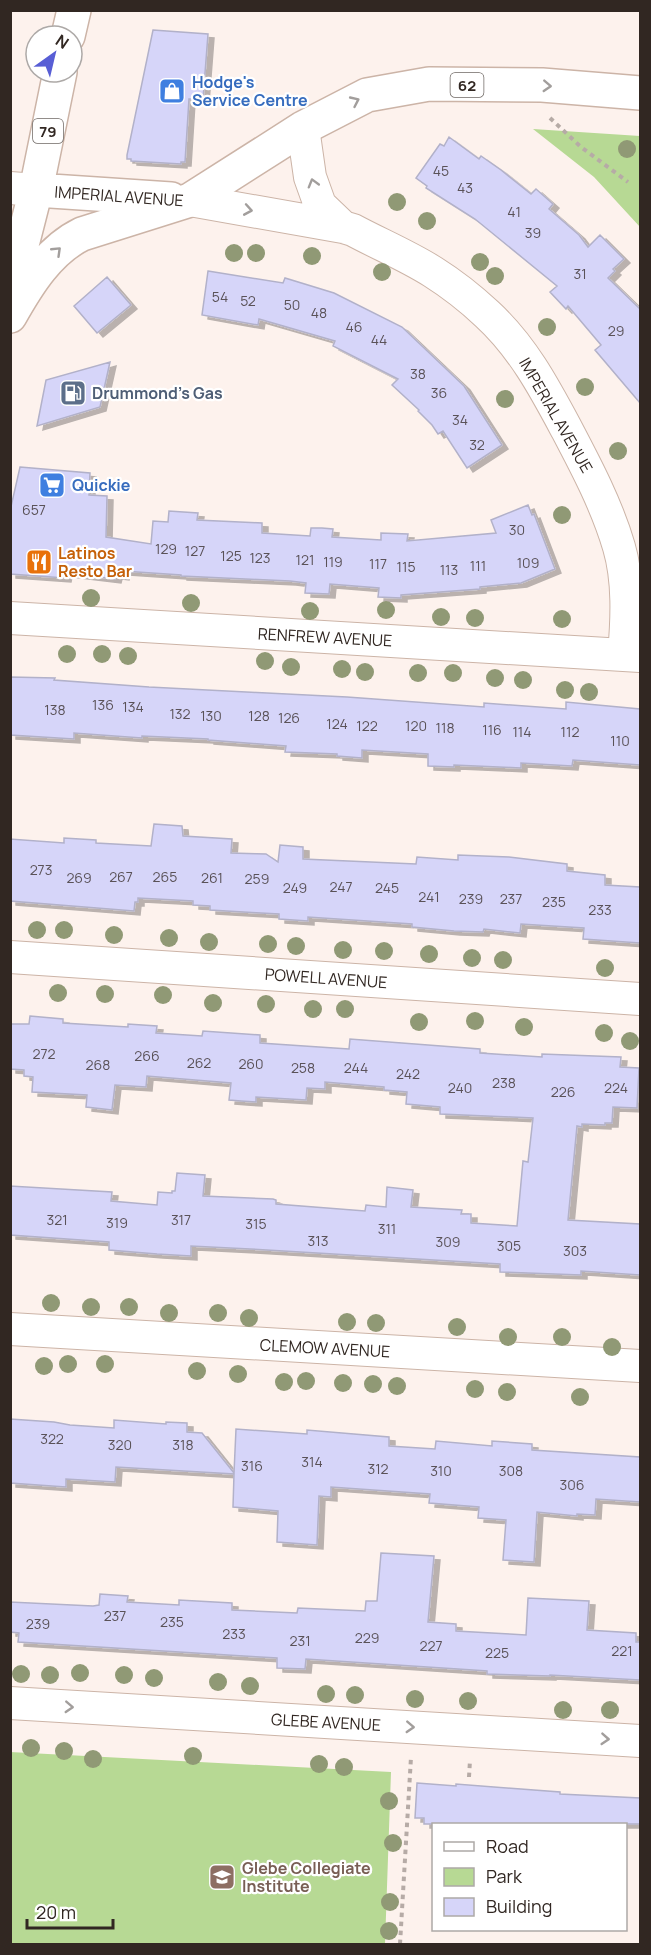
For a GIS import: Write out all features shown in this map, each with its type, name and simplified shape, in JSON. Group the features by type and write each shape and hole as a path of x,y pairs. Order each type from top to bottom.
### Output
{"main road":[{"name":"79","path":"10,292 23,189 56,84"},
{"name":"62","path":"190,200 303,128 367,95 429,84 542,85 640,93"},
{"name":"IMPERIAL AVENUE","path":"23,189 190,200"},
{"path":"10,316 37,273 70,240 82,234 190,200"}],"street":[{"name":"IMPERIAL AVENUE","path":"303,128 310,177 320,205 343,226 432,272 454,287 488,315 511,339 535,370 600,495 619,548 632,656"},
{"name":"IMPERIAL AVENUE","path":"190,200 343,226"},
{"name":"RENFREW AVENUE","path":"10,618 632,656"},
{"name":"POWELL AVENUE","path":"10,957 640,999"},
{"name":"CLEMOW AVENUE","path":"17,1330 640,1366"},
{"name":"GLEBE AVENUE","path":"10,1703 640,1741"}],"path":[{"path":"550,118 581,147 628,182"},
{"path":"400,1944 411,1753 415,1727"}],"green space":[{"path":"533,129 640,136 640,227 594,177"},
{"name":"Glebe Collegiate Institute","path":"10,1752 391,1772 385,1944 11,1944"}],"building":[{"name":"Hodge's Service Centre","path":"153,30 208,34 203,99 189,99 185,162 181,164 127,159"},
{"path":"449,137 479,159 481,156 531,194 536,189 553,204 549,209 579,235 588,247 600,235 624,259 613,269 615,271 608,278 640,309 640,403 595,350 601,345 568,306 566,309 550,292 557,286 475,219 426,188 427,186 416,178 440,144 444,146"},
{"path":"208,271 283,283 285,278 334,293 402,327 464,386 502,445 467,468 443,431 438,434 419,410 392,385 398,379 333,346 335,341 259,319 258,325 202,315"},
{"path":"107,277 131,305 97,333 74,306"},
{"name":"Drummond's Gas","path":"110,362 100,407 37,426 46,380"},
{"path":"20,467 90,473 89,495 107,496 106,537 151,544 153,521 168,522 169,511 198,513 197,520 262,523 262,533 310,536 311,528 322,528 333,529 332,537 381,540 381,533 408,534 407,541 496,533 491,520 528,505 532,515 534,514 555,569 521,583 480,587 480,589 401,595 401,598 378,597 379,588 330,584 329,594 305,593 306,583 290,581 123,571 123,576 116,575 115,579 66,573 65,578 10,574 10,511"},
{"path":"10,677 55,678 54,680 149,687 347,697 484,707 484,703 566,709 566,702 640,709 640,765 573,760 572,766 521,763 521,768 428,766 428,754 362,750 362,758 337,756 337,754 285,752 286,746 208,739 142,736 142,738 74,733 74,739 10,735"},
{"path":"154,824 182,826 183,836 232,839 231,853 266,854 278,862 280,845 303,847 303,859 416,864 417,857 458,860 458,855 509,857 567,864 567,871 605,875 605,885 640,887 640,943 583,939 584,928 521,924 520,933 484,929 483,932 412,927 412,924 308,917 308,921 279,919 279,914 210,910 210,906 193,905 193,901 138,898 134,911 10,901 10,839 64,843 64,838 96,840 96,843 151,846"},
{"path":"30,1016 63,1019 63,1023 128,1027 128,1024 157,1026 156,1033 202,1036 203,1031 260,1035 260,1043 349,1049 350,1039 480,1049 480,1053 542,1057 542,1054 621,1057 620,1067 639,1068 637,1108 613,1107 612,1123 577,1126 568,1220 640,1224 640,1275 581,1271 581,1275 500,1272 500,1264 191,1246 191,1256 157,1254 109,1250 109,1242 10,1235 10,1186 112,1192 111,1201 157,1205 158,1192 172,1193 175,1191 177,1173 205,1175 203,1196 273,1199 276,1200 276,1204 365,1211 366,1205 386,1207 387,1187 413,1190 411,1207 462,1210 461,1214 471,1214 471,1223 517,1226 523,1161 528,1162 533,1118 440,1114 440,1107 406,1104 407,1092 384,1090 384,1087 325,1082 325,1089 307,1088 306,1100 256,1097 256,1102 229,1100 231,1083 147,1076 146,1087 115,1085 112,1110 86,1107 87,1095 32,1092 33,1077 24,1076 24,1070 10,1069 10,1024 29,1024"},
{"path":"10,1419 114,1428 114,1420 166,1424 166,1422 187,1423 187,1432 202,1433 234,1473 236,1429 307,1434 307,1430 389,1437 389,1446 435,1449 436,1441 492,1446 492,1441 532,1444 532,1450 640,1457 640,1502 596,1499 595,1515 577,1514 577,1516 537,1512 534,1562 503,1560 506,1520 478,1518 479,1507 429,1503 430,1494 331,1487 331,1497 319,1496 317,1545 277,1542 278,1511 233,1507 234,1474 116,1467 115,1482 66,1479 66,1487 10,1483"},
{"path":"381,1553 434,1556 428,1622 456,1624 456,1631 526,1635 528,1598 589,1601 587,1630 636,1633 636,1642 640,1642 640,1680 487,1674 487,1671 306,1659 305,1669 277,1668 277,1658 18,1642 19,1633 10,1632 10,1602 93,1606 99,1605 100,1594 128,1596 127,1602 179,1605 179,1600 232,1603 232,1610 297,1613 298,1608 365,1611 366,1601 377,1601"},
{"path":"417,1783 640,1798 640,1824 424,1824 424,1818 415,1818"}],"place":[{"name":"Hodge's Service Centre","path":"172,91"},
{"name":"Drummond's Gas","path":"73,393"},
{"name":"Quickie","path":"52,485"},
{"name":"Latinos Resto Bar","path":"39,562"},
{"name":"Glebe Collegiate Institute","path":"222,1877"}]}
